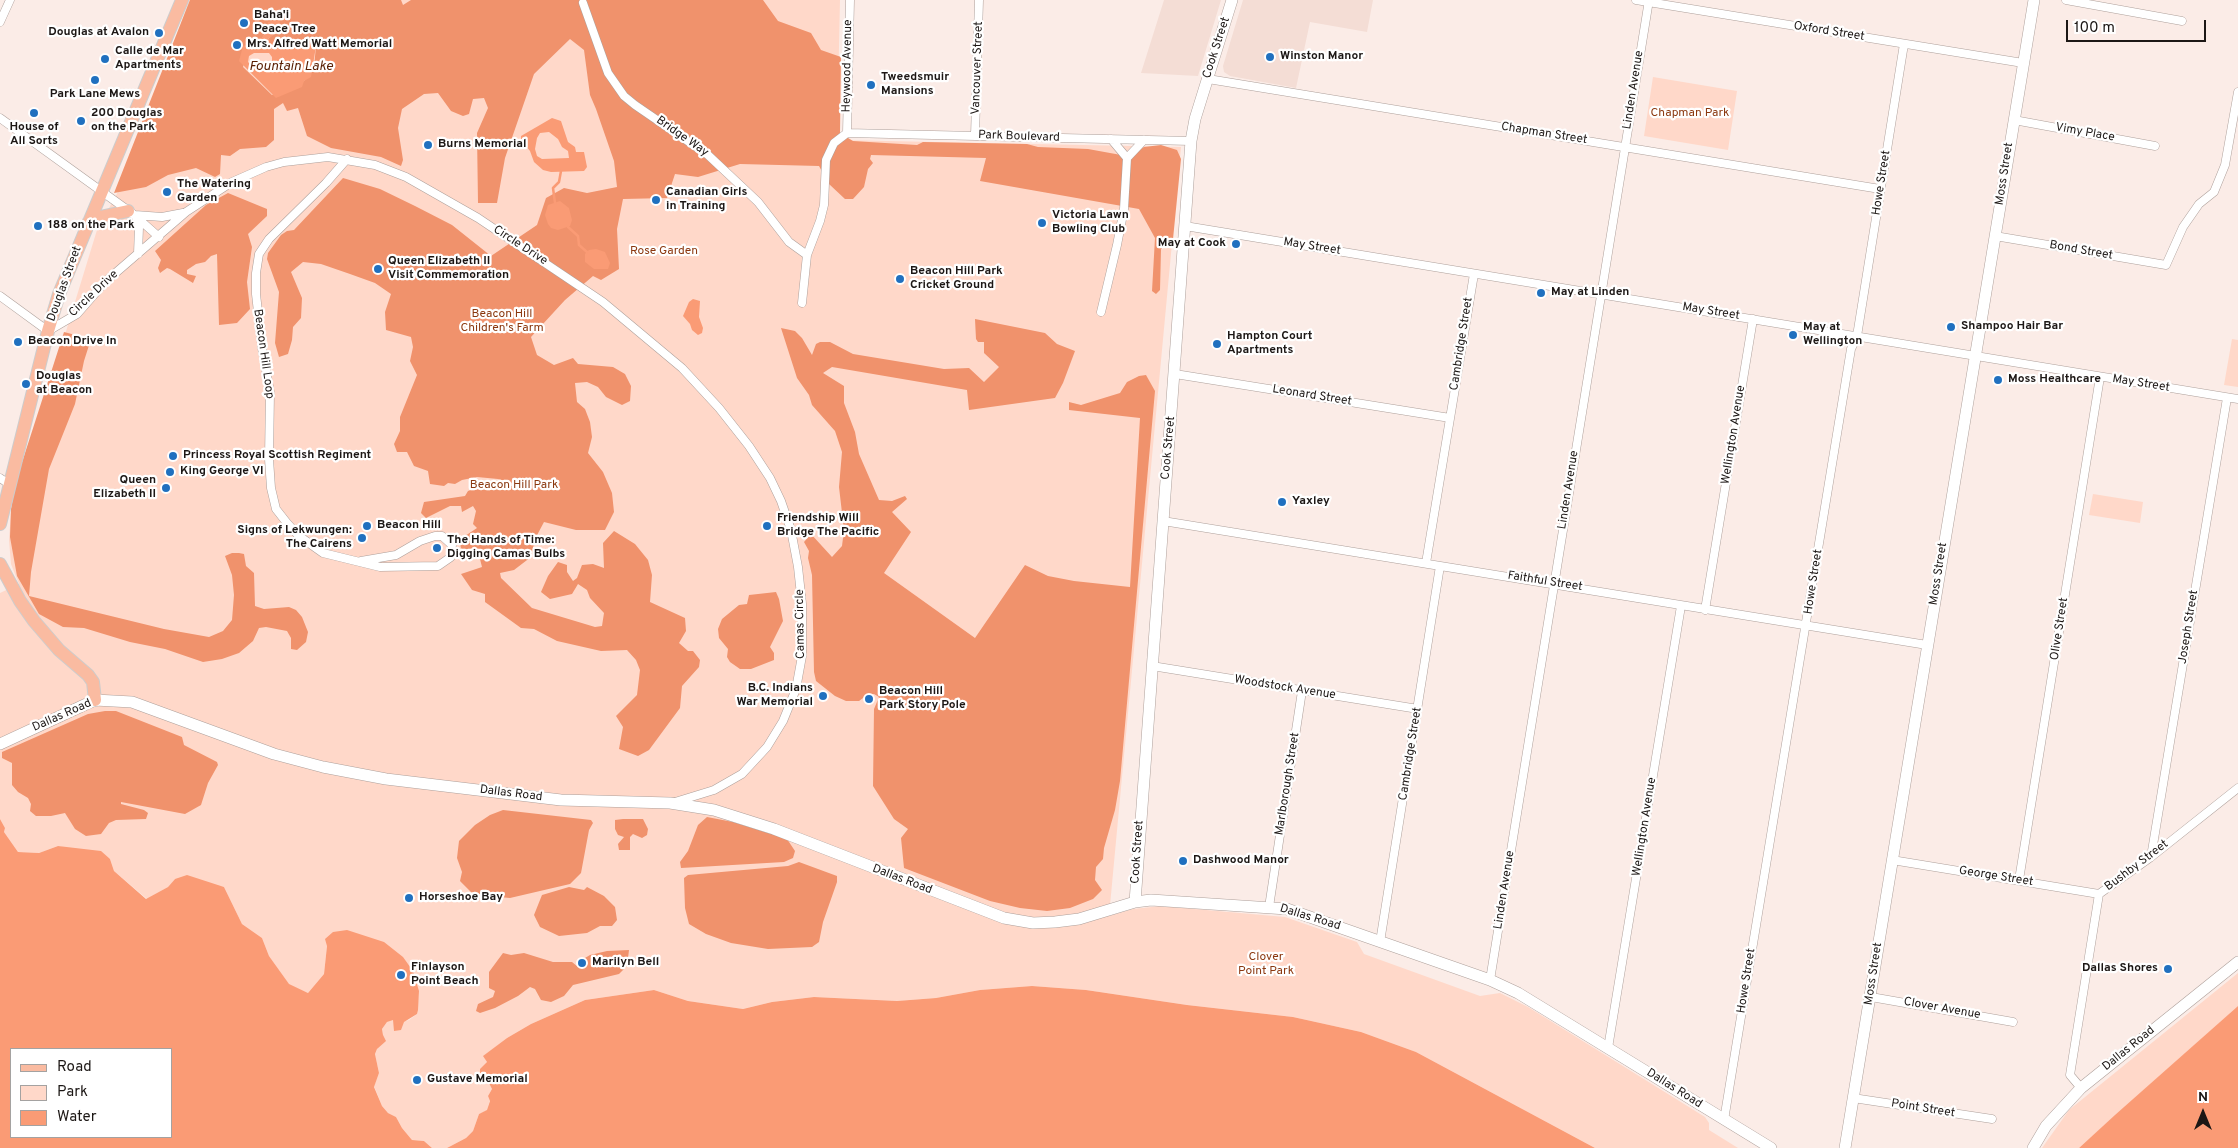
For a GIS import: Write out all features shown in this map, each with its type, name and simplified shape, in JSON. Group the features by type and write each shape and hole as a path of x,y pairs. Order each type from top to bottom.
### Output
{"main road":[{"name":"Douglas Street","path":"0,524 4,481 59,294 182,0"},
{"name":"Cook Street","path":"1134,902 1191,141 1195,119 1232,0"},
{"name":"Moss Street","path":"1845,1148 2034,0"},
{"path":"88,223 100,217 132,214"},
{"path":"0,564 4,585 46,636 88,674 93,682 95,700"},
{"name":"Dallas Road","path":"0,744 95,700 132,702 274,754 323,767 386,779 561,800 670,803 709,808 740,817 1004,918 1033,923 1055,922 1079,919 1134,902 1151,900 1269,907 1302,913 1490,980 1518,993 1771,1148"},
{"name":"Dallas Road","path":"2033,1148 2046,1126 2081,1088 2238,962"}],"street":[{"path":"0,22 10,0"},
{"name":"Heywood Avenue","path":"847,133 850,0"},
{"name":"Vancouver Street","path":"975,136 979,0"},
{"name":"Oxford Street","path":"1636,0 2023,62"},
{"path":"2066,0 2182,21"},
{"name":"Linden Avenue","path":"1490,980 1649,1"},
{"name":"Bridge Way","path":"583,3 608,73 624,96 635,106 708,155 758,202 789,242 807,255"},
{"name":"Howe Street","path":"1724,1120 1851,350 1857,336 1904,44"},
{"name":"Chapman Street","path":"1208,78 1880,189"},
{"name":"Bond Street","path":"1995,236 2166,265 2183,227 2199,204 2214,192 2225,165 2238,92"},
{"name":"Circle Drive","path":"0,118 132,214 159,237"},
{"name":"Vimy Place","path":"2014,120 2156,146"},
{"path":"802,303 807,255 824,205 826,160 834,143 847,133"},
{"name":"Park Boulevard","path":"847,133 1191,141"},
{"path":"1111,139 1128,158"},
{"path":"1101,312 1124,209 1128,158 1144,140"},
{"name":"Circle Drive","path":"48,331 77,314 105,282 186,212 232,182 266,167 284,162 315,158 347,159 375,165 406,177 478,218 586,290 619,315 682,368 720,408 742,436 770,478 781,501"},
{"name":"Beacon Hill Loop","path":"347,159 326,183 269,239 259,254 256,273 256,294 262,348 270,392 269,459 271,488 276,509 299,536 323,553 380,567 438,566 451,557 452,545 442,536 435,536 420,541 396,555 361,561"},
{"name":"Circle Drive","path":"132,214 162,217 186,212"},
{"path":"132,214 139,227 138,254"},
{"name":"May Street","path":"1185,226 2238,399"},
{"name":"Cambridge Street","path":"1426,563 1474,274"},
{"path":"0,296 48,331"},
{"name":"Wellington Avenue","path":"1706,610 1753,319"},
{"name":"Leonard Street","path":"1175,374 1450,418"},
{"name":"Olive Street","path":"2019,880 2100,377"},
{"name":"Joseph Street","path":"2151,857 2227,398"},
{"name":"Camas Circle","path":"670,803 714,790 742,774 773,739 791,706 801,666 803,622 791,530 781,501"},
{"name":"Faithful Street","path":"1163,521 1927,645"},
{"name":"Cambridge Street","path":"1380,942 1440,566"},
{"name":"Wellington Avenue","path":"1608,1048 1681,606"},
{"name":"Woodstock Avenue","path":"1152,666 1418,709"},
{"name":"Marlborough Street","path":"1269,907 1302,691"},
{"name":"Bushby Street","path":"2081,1088 2070,1075 2099,894 2151,857 2238,788"},
{"name":"George Street","path":"1892,860 2099,894"},
{"name":"Clover Avenue","path":"1870,997 2013,1022"},
{"name":"Point Street","path":"1853,1098 1992,1119"}],"shaded area":[{"path":"1164,0 1221,0 1198,76 1141,73"},
{"path":"1243,0 1373,0 1367,32 1310,22 1296,88 1230,76 1224,72 1223,66"}],"green space":[{"name":"Beacon Hill Park","path":"189,0 840,0 837,140 1181,147 1109,916 1133,909 1161,906 1285,917 1357,942 1364,954 1480,996 1500,993 1528,1007 1705,1117 1709,1123 1709,1130 1738,1148 1595,1148 1416,1052 1361,1032 1293,1017 1187,1005 1086,990 1032,986 980,990 936,998 897,1001 814,997 772,1002 743,1009 688,1001 654,990 585,1000 531,1024 507,1038 484,1056 487,1062 484,1068 492,1089 488,1096 490,1100 487,1111 479,1114 473,1131 466,1138 447,1148 432,1148 424,1141 412,1140 396,1117 388,1113 382,1106 374,1086 379,1073 375,1054 383,1035 382,1029 387,1022 393,1019 394,1024 409,1020 417,1014 419,991 327,946 324,974 308,993 289,985 269,956 262,938 242,924 224,887 175,879 168,887 147,899 114,871 110,859 58,846 39,853 18,852 4,832 5,828 0,819 0,593 19,584 11,564 9,540 11,511 97,230 131,168"},
{"name":"Beacon Hill Children's Farm","path":"190,0 401,0 403,5 411,0 763,0 778,21 811,33 821,50 841,57 840,133 853,141 917,145 923,142 1027,144 1038,147 1088,149 1121,155 1133,154 1144,147 1161,145 1177,150 1181,159 1173,239 1161,249 1160,290 1156,294 1152,291 1155,238 1139,209 980,181 986,158 871,155 870,159 873,163 868,169 864,187 853,199 845,199 829,184 819,166 740,164 698,177 675,174 667,198 623,199 617,229 619,269 601,280 593,276 565,300 531,337 537,355 554,365 573,358 578,364 613,367 625,374 631,386 630,401 622,405 606,397 598,387 587,382 575,383 577,402 585,409 590,422 592,437 588,453 603,472 612,493 614,512 605,530 576,530 544,522 535,539 531,557 514,570 500,573 501,578 532,608 595,627 602,626 604,613 590,598 587,590 578,584 572,594 550,599 541,592 548,576 558,562 567,565 567,572 573,581 577,578 582,565 593,564 604,568 603,543 614,531 635,544 648,560 652,575 650,602 685,618 686,631 679,643 688,651 693,651 700,660 699,667 682,686 680,708 649,750 638,756 619,749 623,727 616,716 637,695 640,670 636,660 627,650 601,651 557,641 534,629 521,628 485,602 485,594 472,590 461,574 482,567 479,555 476,552 465,552 461,548 459,540 477,528 473,524 476,511 473,506 462,512 461,506 450,506 426,518 421,513 424,502 465,496 468,491 479,487 512,486 513,483 477,477 462,480 455,484 448,483 444,486 430,484 428,471 414,466 407,452 397,452 394,444 400,431 400,417 417,375 410,361 413,347 411,337 386,330 385,312 391,294 375,283 321,264 303,262 291,272 302,298 301,318 293,327 288,354 279,357 275,343 279,292 267,259 268,253 281,235 287,231 294,230 343,178 380,189 452,225 491,256 537,225 546,198 564,188 587,193 617,187 614,161 590,95 584,50 570,39 534,74 505,158 497,203 478,203 477,133 488,108 484,98 473,99 469,114 463,116 451,111 438,93 424,94 402,109 398,128 403,160 401,166 381,157 331,148 307,136 298,108 287,111 283,103 274,109 274,140 266,147 240,149 230,156 221,155 220,174 215,177 196,168 168,175 146,187 114,193","holes":["269,22 280,23 275,33 268,39 272,50 299,46 316,46 314,67 304,81 272,95 243,67 250,43 257,45 267,31"]},
{"name":"Chapman Park","path":"1653,77 1737,91 1728,150 1644,136"},
{"path":"228,193 267,209 267,216 248,234 252,247 247,282 250,309 237,323 219,325 217,254 187,270 187,274 196,276 193,283 167,268 160,273 158,268 161,260 155,251 206,205"},
{"path":"975,319 1045,333 1057,344 1075,351 1055,398 969,410 967,390 832,367 823,373 844,386 844,403 855,432 859,454 879,500 892,501 905,496 907,499 892,512 911,532 884,573 975,638 1025,565 1048,576 1130,587 1140,418 1069,410 1069,402 1081,405 1120,393 1127,382 1146,375 1155,391 1120,781 1103,859 1096,867 1095,880 1102,890 1093,899 1070,908 1047,911 1020,908 990,901 904,868 901,838 908,829 894,819 873,786 874,709 879,697 874,694 867,695 859,701 846,701 835,696 816,681 814,672 812,575 808,558 809,551 804,542 811,534 832,557 842,546 844,530 839,487 842,452 835,431 812,405 809,395 797,378 781,328 795,331 802,338 812,355 816,344 830,342 853,354 944,369 969,368 984,382 999,367 984,353 984,342 978,342 976,339"},
{"path":"64,332 91,339 84,361 75,404 49,469 31,572 29,596 164,629 209,637 223,631 232,620 234,595 232,575 225,556 232,553 244,554 246,566 254,573 255,606 264,609 289,607 296,610 302,617 308,632 306,642 297,650 291,649 291,638 287,631 266,627 259,628 253,641 239,653 222,659 203,662 165,649 130,642 84,628 63,627 39,614 17,576 10,537 11,509 16,481"},
{"path":"2232,339 2238,340 2238,387 2224,385"},
{"path":"2093,494 2143,502 2140,523 2089,515"},
{"path":"776,592 783,621 770,647 774,653 774,660 751,669 740,669 730,662 727,657 728,649 719,638 718,629 722,619 739,605 747,604 749,595"},
{"path":"116,711 182,737 184,745 217,762 218,765 208,783 201,805 185,814 121,802 121,804 144,810 148,813 146,819 116,820 109,823 101,834 86,836 75,829 65,813 51,816 36,816 30,811 31,804 28,798 18,792 12,785 12,763 2,758 2,752 88,714"},
{"path":"503,810 591,820 593,823 589,830 581,873 570,884 510,898 471,892 460,881 462,872 457,858 459,841 475,825 490,815"},
{"path":"707,817 733,822 787,839 795,851 793,858 784,862 681,868 680,862 688,851 698,825"},
{"path":"643,819 648,829 647,835 642,838 633,834 630,837 630,850 619,850 618,844 624,837 618,835 615,829 615,820"},
{"path":"799,862 837,876 837,882 823,922 819,942 812,947 768,949 731,943 706,934 689,924 685,908 684,878 688,875 788,866"},
{"path":"569,887 584,890 587,887 604,896 615,907 617,920 612,926 600,926 587,933 559,936 540,927 534,915 542,895"},
{"path":"629,950 627,966 619,974 573,985 564,996 551,1002 541,1000 535,989 530,987 518,996 495,1008 480,1013 476,1011 478,1004 493,997 495,991 489,988 489,972 503,953 511,955 524,953 553,962 572,962 578,967 582,967 586,966 585,958 590,955 607,951"},
{"path":"2238,973 2238,1006 2079,1148 2042,1148 2069,1110"}],"water":[{"name":"Fountain Lake","path":"279,18 280,23 275,34 268,39 272,50 295,47 312,41 316,46 311,77 304,81 302,87 276,98 239,61 243,46 250,43 257,44 267,31 268,22","holes":["254,53 269,53 272,57 272,63 268,68 252,66 248,62 249,56"]},
{"path":"552,118 561,121 568,142 575,147 576,152 584,152 587,167 584,171 551,172 543,170 534,162 530,151 521,140 521,136","holes":["549,132 558,139 562,147 568,151 569,158 542,159 537,156 535,149 540,133"]},
{"path":"560,201 569,208 572,220 570,226 558,230 551,228 545,215 548,205"},
{"path":"596,249 605,252 610,263 608,269 594,269 585,262 585,254 589,250"},
{"path":"693,299 700,301 699,317 703,328 702,333 698,335 692,330 690,324 683,316 689,302"},
{"path":"0,819 5,828 4,832 18,852 39,853 58,846 101,851 110,859 114,871 146,899 168,887 175,879 187,875 224,887 242,924 262,938 269,956 289,984 308,993 324,974 327,946 325,939 333,932 347,930 384,942 403,957 413,971 419,991 418,1010 417,1014 404,1022 401,1030 394,1031 393,1020 387,1022 382,1029 386,1041 377,1049 375,1054 379,1073 374,1087 382,1106 388,1113 396,1117 412,1140 424,1141 432,1148 0,1148"},
{"path":"1032,986 1086,990 1187,1005 1293,1017 1361,1032 1416,1052 1595,1148 447,1148 466,1138 473,1131 479,1114 487,1110 490,1101 488,1096 492,1089 489,1083 485,1083 480,1077 480,1069 487,1062 483,1056 507,1038 531,1024 585,1000 654,990 688,1001 743,1009 772,1002 814,997 897,1001 936,998 980,990"},
{"path":"2238,1006 2238,1148 2079,1148 2115,1115"}],"waterway":[{"path":"279,18 286,15"},
{"path":"555,203 553,188 559,182 561,171"},
{"path":"568,227 578,236 579,245 587,252"}],"place":[{"name":"Baha'i Peace Tree","path":"244,23"},
{"name":"Douglas at Avalon","path":"159,33"},
{"name":"Mrs. Alfred Watt Memorial","path":"237,45"},
{"name":"Winston Manor","path":"1270,57"},
{"name":"Calle de Mar Apartments","path":"105,59"},
{"name":"Park Lane Mews","path":"95,80"},
{"name":"Tweedsmuir Mansions","path":"871,85"},
{"name":"House of All Sorts","path":"34,113"},
{"name":"200 Douglas on the Park","path":"81,121"},
{"name":"Burns Memorial","path":"428,145"},
{"name":"The Watering Garden","path":"167,192"},
{"name":"Canadian Girls in Training","path":"656,200"},
{"name":"Victoria Lawn Bowling Club","path":"1042,223"},
{"name":"188 on the Park","path":"38,226"},
{"name":"May at Cook","path":"1236,244"},
{"name":"Queen Elizabeth II Visit Commemoration","path":"378,269"},
{"name":"Beacon Hill Park Cricket Ground","path":"900,279"},
{"name":"May at Linden","path":"1541,293"},
{"name":"Shampoo Hair Bar","path":"1951,327"},
{"name":"May at Wellington","path":"1793,335"},
{"name":"Beacon Drive In","path":"18,342"},
{"name":"Hampton Court Apartments","path":"1217,344"},
{"name":"Moss Healthcare","path":"1998,380"},
{"name":"Douglas at Beacon","path":"26,384"},
{"name":"Princess Royal Scottish Regiment","path":"173,456"},
{"name":"King George VI","path":"170,472"},
{"name":"Queen Elizabeth II","path":"166,488"},
{"name":"Yaxley","path":"1282,502"},
{"name":"Beacon Hill","path":"367,526"},
{"name":"Friendship Will Bridge The Pacific","path":"767,526"},
{"name":"Signs of Lekwungen: The Cairens","path":"362,538"},
{"name":"The Hands of Time: Digging Camas Bulbs","path":"437,548"},
{"name":"B.C. Indians War Memorial","path":"823,696"},
{"name":"Beacon Hill Park Story Pole","path":"869,699"},
{"name":"Dashwood Manor","path":"1183,861"},
{"name":"Horseshoe Bay","path":"409,898"},
{"name":"Marilyn Bell","path":"582,963"},
{"name":"Dallas Shores","path":"2168,969"},
{"name":"Finlayson Point Beach","path":"401,975"},
{"name":"Gustave Memorial","path":"417,1080"}],"park label":[{"name":"Rose Garden","path":"664,252"},
{"name":"Clover Point Park","path":"1266,965"}]}
